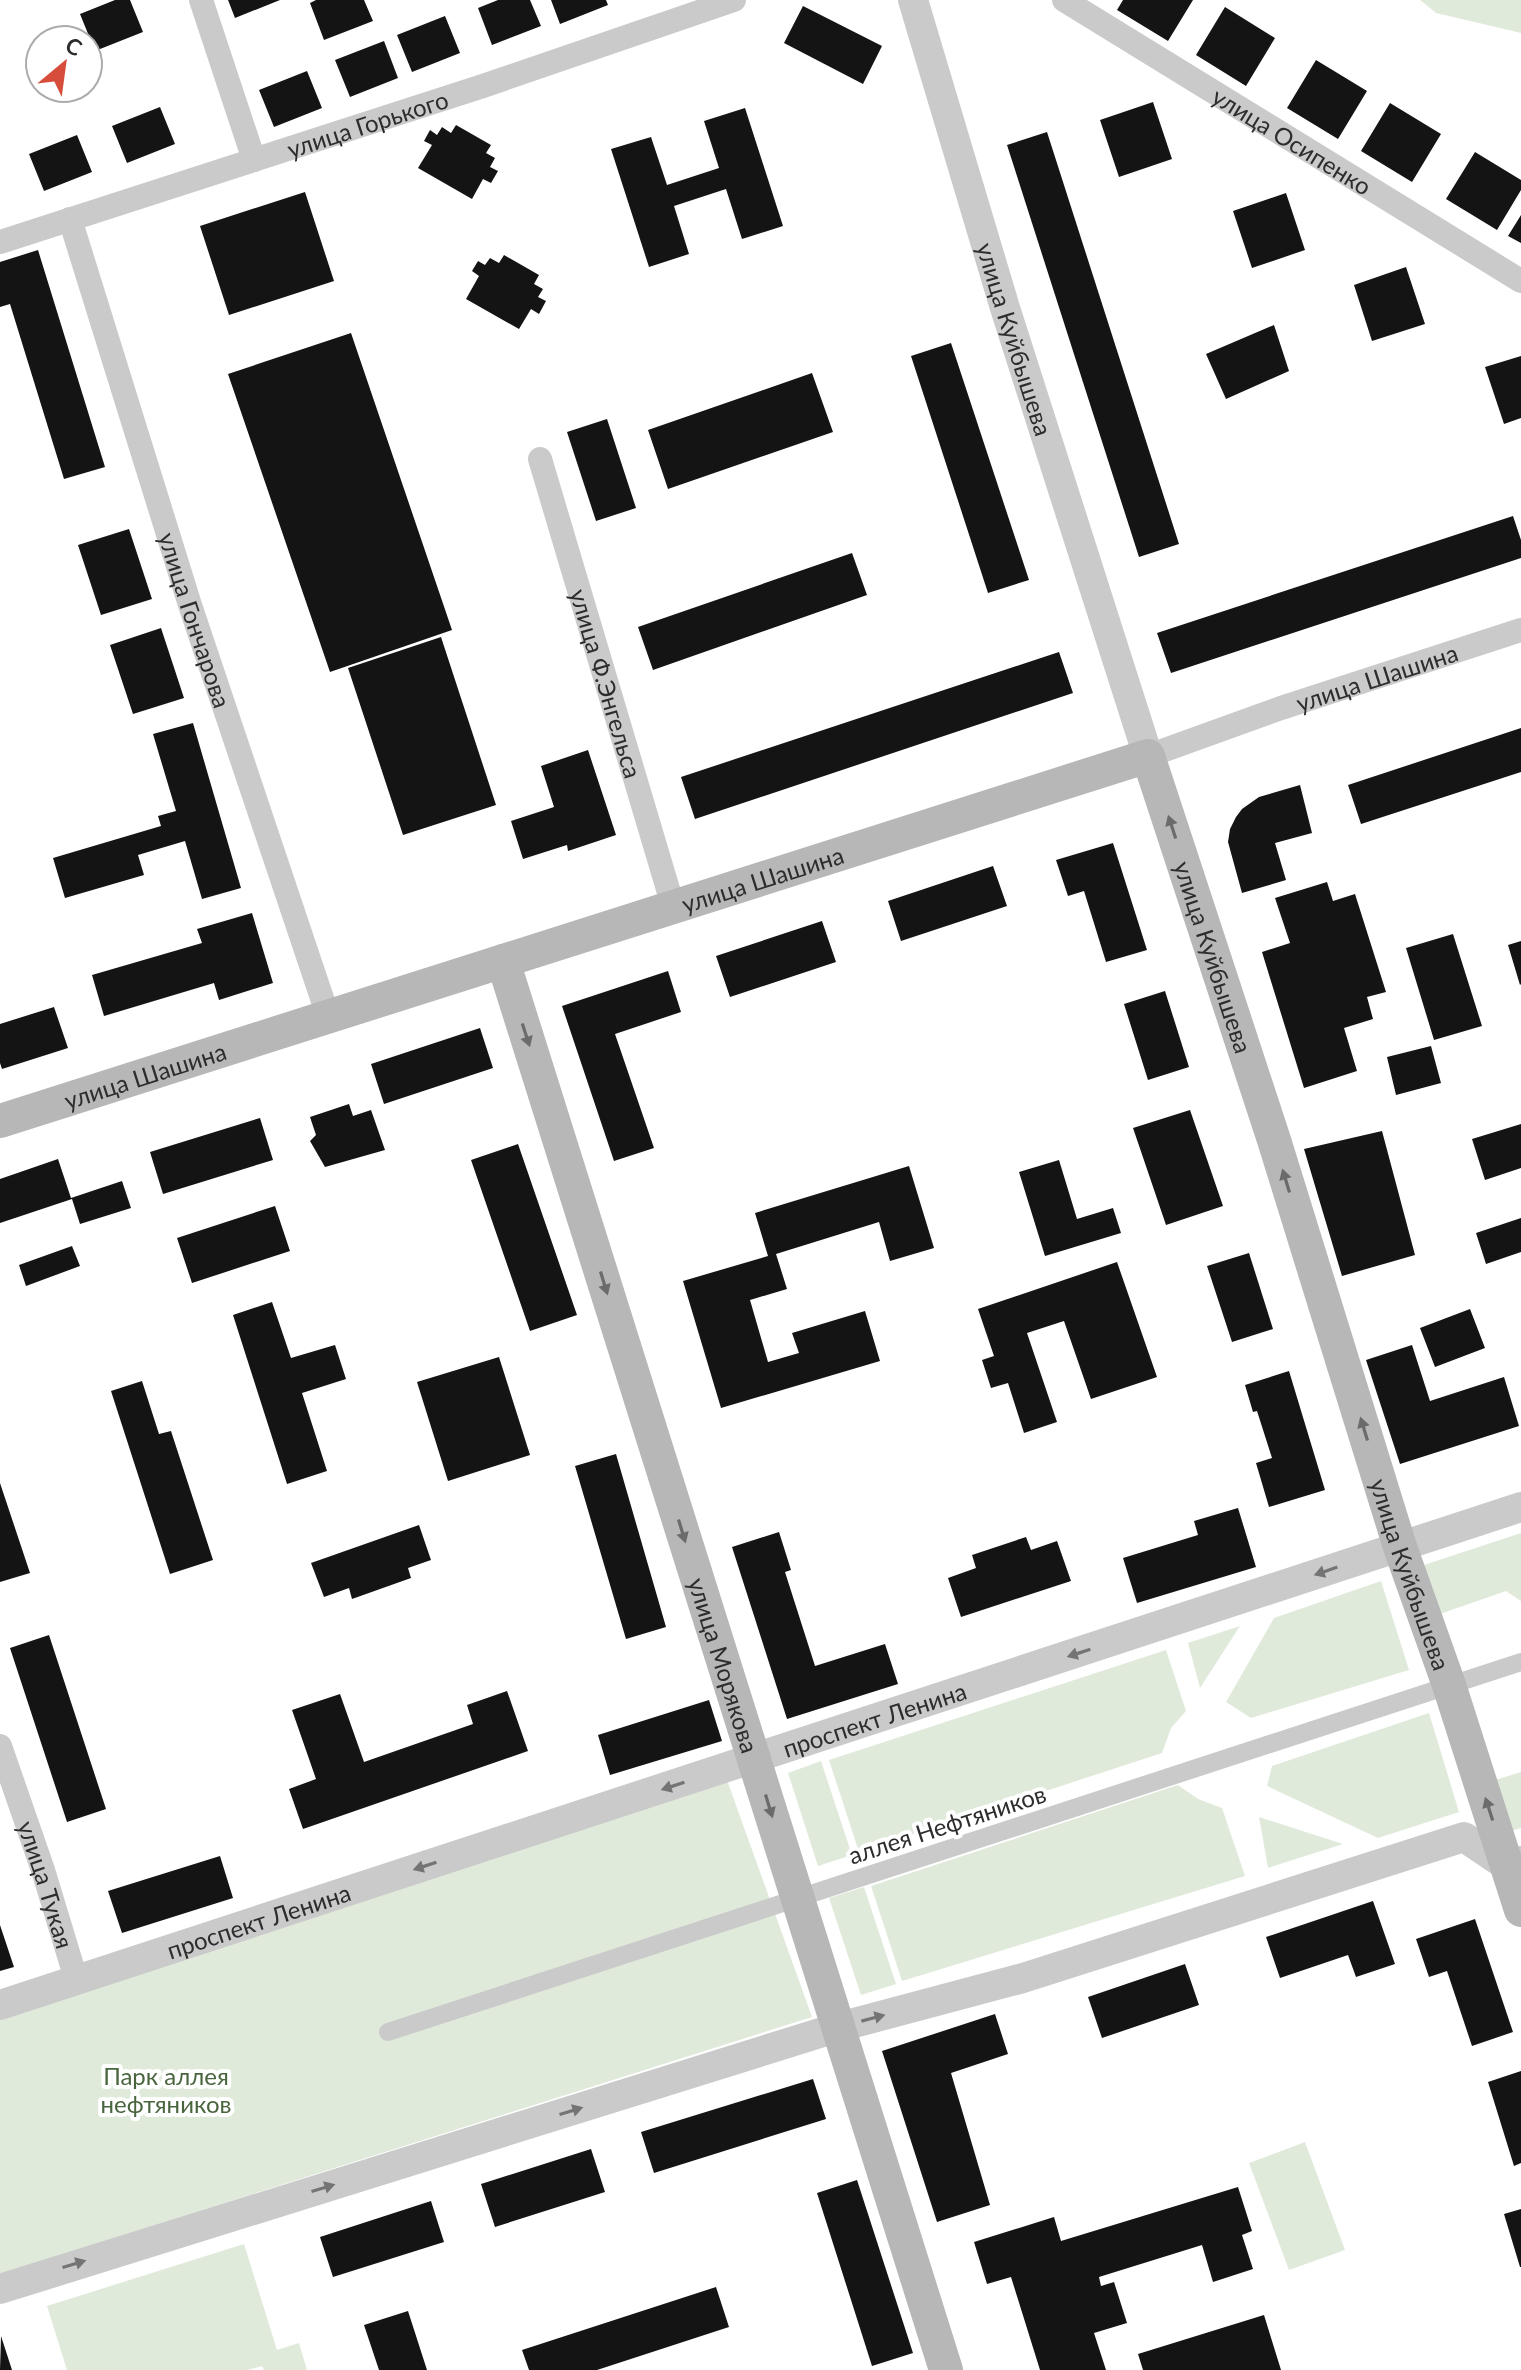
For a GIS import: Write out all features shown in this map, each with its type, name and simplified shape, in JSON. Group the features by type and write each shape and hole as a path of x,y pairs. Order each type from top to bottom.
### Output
{"main road":[{"name":"улица Шашина","path":"0,1121 1148,756"},
{"name":"улица Куйбышева","path":"1148,756 1274,1140 1400,1547 1514,1863 1521,1910"},
{"name":"улица Морякова","path":"503,961 946,2370"}],"street":[{"path":"201,0 254,160"},
{"name":"улица Горького","path":"0,242 483,86 734,0"},
{"name":"улица Куйбышева","path":"913,0 1010,323 1148,756"},
{"name":"улица Осипенко","path":"1064,0 1521,281"},
{"name":"улица Гончарова","path":"70,219 190,605 328,1016"},
{"name":"улица Ф.Энгельса","path":"540,459 673,906"},
{"name":"улица Шашина","path":"1148,756 1281,708 1521,630"},
{"name":"проспект Ленина","path":"0,2005 1521,1507"},
{"name":"аллея Нефтяников","path":"388,2032 1521,1662"},
{"name":"улица Тукая","path":"0,1746 43,1870 76,1979"},
{"path":"0,2289 839,2027 1023,1978 1464,1837 1514,1863"}],"green space":[{"path":"1420,0 1521,0 1521,33 1436,13"},
{"path":"1521,1533 1521,1601 1506,1591 1437,1615 1421,1566"},
{"path":"1381,1581 1409,1670 1251,1718 1226,1702 1274,1618"},
{"path":"1240,1626 1200,1688 1188,1643"},
{"path":"1166,1650 1186,1711 1171,1728 1162,1753 859,1852 829,1760"},
{"path":"1429,1713 1459,1812 1378,1838 1267,1786 1272,1766"},
{"path":"821,1761 852,1855 818,1866 788,1773"},
{"path":"1521,1772 1521,1828 1508,1832 1492,1781"},
{"name":"Парк аллея нефтяников","path":"727,1780 812,2017 0,2274 0,2009"},
{"path":"1178,1785 1198,1799 1222,1808 1245,1876 902,1981 871,1886"},
{"path":"1259,1817 1343,1844 1268,1868"},
{"path":"864,1887 896,1984 861,1995 829,1898"},
{"path":"1305,2142 1345,2250 1289,2270 1249,2163"},
{"path":"244,2244 277,2350 299,2343 307,2370 264,2370 262,2366 248,2370 67,2370 47,2306"}],"building":[{"path":"115,0 130,0 143,32 104,47 104,24 84,24 80,14"},
{"path":"228,0 280,0 235,18"},
{"path":"316,0 364,0 373,21 324,40 310,3"},
{"path":"498,0 530,0 541,26 492,45 478,8"},
{"path":"551,0 606,0 608,5 560,24"},
{"path":"1123,0 1193,0 1168,41 1117,10"},
{"path":"803,6 882,46 863,84 784,43"},
{"path":"1225,7 1275,38 1246,86 1196,55"},
{"path":"445,16 460,53 412,72 397,35"},
{"path":"384,41 398,78 350,97 335,60"},
{"path":"1316,60 1367,91 1338,139 1287,108"},
{"path":"307,71 322,108 274,127 259,90"},
{"path":"1153,102 1172,159 1119,177 1100,120"},
{"path":"1390,103 1441,134 1412,182 1361,151"},
{"path":"160,107 175,144 127,163 112,126"},
{"path":"745,108 783,226 742,239 726,189 674,206 689,254 649,267 611,149 651,137 667,185 719,168 704,121"},
{"path":"456,125 491,145 486,153 495,158 490,167 498,171 491,183 483,179 472,199 418,168 432,145 424,141 430,130 437,135 442,127 451,133"},
{"path":"1047,132 1179,544 1139,557 1007,145"},
{"path":"77,135 92,172 44,191 29,154"},
{"path":"1475,152 1521,180 1521,190 1497,230 1446,199"},
{"path":"305,192 334,281 229,315 200,226"},
{"path":"1286,193 1305,250 1252,268 1233,211"},
{"path":"1521,215 1521,243 1508,236"},
{"path":"38,250 105,467 64,479 10,304 0,307 0,262"},
{"path":"504,255 539,275 534,284 543,289 538,297 546,301 539,314 531,309 519,329 466,299 479,276 472,271 478,261 485,265 490,258 499,263"},
{"path":"1406,267 1425,324 1372,341 1354,285"},
{"path":"1274,325 1289,371 1226,399 1206,354"},
{"path":"351,333 452,630 330,672 228,374"},
{"path":"951,343 1029,580 988,593 911,356"},
{"path":"1521,356 1521,418 1504,424 1485,367"},
{"path":"812,373 833,432 668,489 648,430"},
{"path":"607,419 636,508 596,521 567,432"},
{"path":"1513,516 1521,540 1521,558 1171,673 1157,633"},
{"path":"129,529 152,599 101,615 78,545"},
{"path":"852,553 867,595 653,670 638,627"},
{"path":"161,628 184,698 133,714 110,645"},
{"path":"441,637 496,805 403,835 348,668"},
{"path":"1059,652 1073,693 695,819 681,777"},
{"path":"193,723 241,888 202,899 185,841 138,855 144,875 65,898 53,858 161,826 158,816 176,811 153,734"},
{"path":"1521,728 1521,772 1361,824 1348,785"},
{"path":"588,750 616,835 568,851 567,845 523,859 511,821 554,807 541,766"},
{"path":"1300,785 1312,833 1275,843 1286,880 1242,893 1228,842 1236,817 1259,797"},
{"path":"1113,843 1147,950 1106,962 1084,891 1068,896 1056,860"},
{"path":"993,866 1007,906 901,941 888,901"},
{"path":"1327,882 1333,901 1355,894 1386,992 1367,997 1373,1019 1344,1028 1357,1071 1304,1088 1262,952 1290,943 1275,898"},
{"path":"252,913 273,983 219,1000 214,983 104,1016 92,975 202,943 197,929"},
{"path":"822,921 836,962 730,997 716,956"},
{"path":"1453,934 1482,1026 1434,1040 1406,948"},
{"path":"1521,941 1521,984 1520,985 1508,945"},
{"path":"668,971 681,1012 615,1034 654,1148 614,1161 562,1006"},
{"path":"1165,991 1189,1067 1148,1080 1124,1004"},
{"path":"54,1007 68,1048 2,1069 0,1024"},
{"path":"480,1028 493,1068 384,1104 371,1064"},
{"path":"1431,1046 1441,1083 1396,1095 1387,1057"},
{"path":"349,1104 353,1116 371,1110 385,1150 325,1167 310,1141 316,1135 310,1117"},
{"path":"1190,1110 1223,1206 1166,1225 1133,1128"},
{"path":"260,1118 273,1160 163,1194 150,1152"},
{"path":"1521,1124 1521,1168 1485,1180 1472,1139"},
{"path":"1382,1131 1415,1255 1342,1276 1304,1149"},
{"path":"518,1144 577,1315 530,1331 471,1160"},
{"path":"58,1159 71,1198 122,1181 131,1208 80,1224 72,1199 0,1223 0,1179"},
{"path":"1059,1160 1077,1219 1113,1208 1121,1233 1045,1256 1019,1172"},
{"path":"909,1166 934,1248 890,1261 879,1222 776,1254 787,1289 750,1300 768,1362 799,1353 792,1333 865,1311 880,1361 721,1408 683,1281 768,1256 755,1213"},
{"path":"275,1206 290,1251 192,1283 177,1238"},
{"path":"1521,1218 1521,1252 1486,1264 1476,1233"},
{"path":"72,1246 80,1266 26,1286 19,1265"},
{"path":"1249,1253 1273,1329 1232,1342 1207,1266"},
{"path":"1117,1262 1157,1377 1091,1399 1064,1321 1027,1333 1057,1422 1024,1433 1008,1383 991,1388 982,1360 994,1356 978,1309"},
{"path":"272,1302 291,1358 335,1345 346,1379 302,1393 327,1471 287,1484 233,1315"},
{"path":"1470,1309 1485,1348 1435,1367 1420,1328"},
{"path":"1412,1345 1430,1401 1504,1377 1519,1426 1400,1464 1366,1360"},
{"path":"499,1357 530,1455 448,1481 417,1382"},
{"path":"1289,1371 1325,1490 1269,1507 1256,1463 1272,1458 1245,1385"},
{"path":"142,1381 159,1434 171,1431 213,1560 170,1574 111,1391"},
{"path":"616,1454 666,1627 626,1639 575,1466"},
{"path":"0,1483 30,1573 0,1582"},
{"path":"1238,1508 1256,1567 1137,1603 1123,1558 1198,1535 1194,1521"},
{"path":"419,1525 431,1560 408,1568 411,1578 352,1599 349,1588 324,1597 311,1563"},
{"path":"779,1532 791,1570 785,1572 815,1666 885,1644 898,1684 787,1719 732,1547"},
{"path":"1026,1537 1031,1550 1057,1541 1071,1581 961,1617 948,1578 976,1568 972,1555"},
{"path":"49,1635 106,1809 67,1822 10,1648"},
{"path":"507,1691 528,1751 303,1829 289,1789 316,1779 292,1710 340,1694 364,1762 473,1724 467,1705"},
{"path":"709,1700 722,1741 610,1775 598,1735"},
{"path":"220,1856 233,1898 122,1933 108,1891"},
{"path":"1373,1901 1395,1964 1356,1977 1348,1955 1280,1978 1266,1937"},
{"path":"1475,1919 1513,2032 1472,2046 1447,1971 1429,1977 1416,1939"},
{"path":"0,1925 14,1967 0,1971"},
{"path":"1185,1964 1199,2005 1102,2038 1088,1997"},
{"path":"995,2014 1008,2054 951,2073 990,2205 937,2222 882,2051"},
{"path":"1521,2071 1521,2163 1514,2166 1488,2082"},
{"path":"813,2079 826,2119 654,2173 641,2132"},
{"path":"591,2149 605,2192 495,2227 481,2184"},
{"path":"857,2180 913,2353 872,2366 817,2193"},
{"path":"1238,2187 1252,2231 1242,2235 1253,2269 1213,2282 1202,2245 1099,2277 1101,2286 1114,2282 1127,2323 1094,2333 1106,2370 1040,2370 1011,2277 987,2284 974,2242 1054,2217 1061,2241"},
{"path":"431,2201 444,2242 333,2277 320,2237"},
{"path":"1521,2209 1521,2267 1520,2267 1504,2214"},
{"path":"716,2287 729,2327 597,2370 529,2370 522,2350"},
{"path":"408,2311 427,2370 379,2370 364,2325"},
{"path":"1264,2315 1281,2370 1143,2370 1138,2354"},
{"path":"1,2336 12,2370 0,2370"}]}
